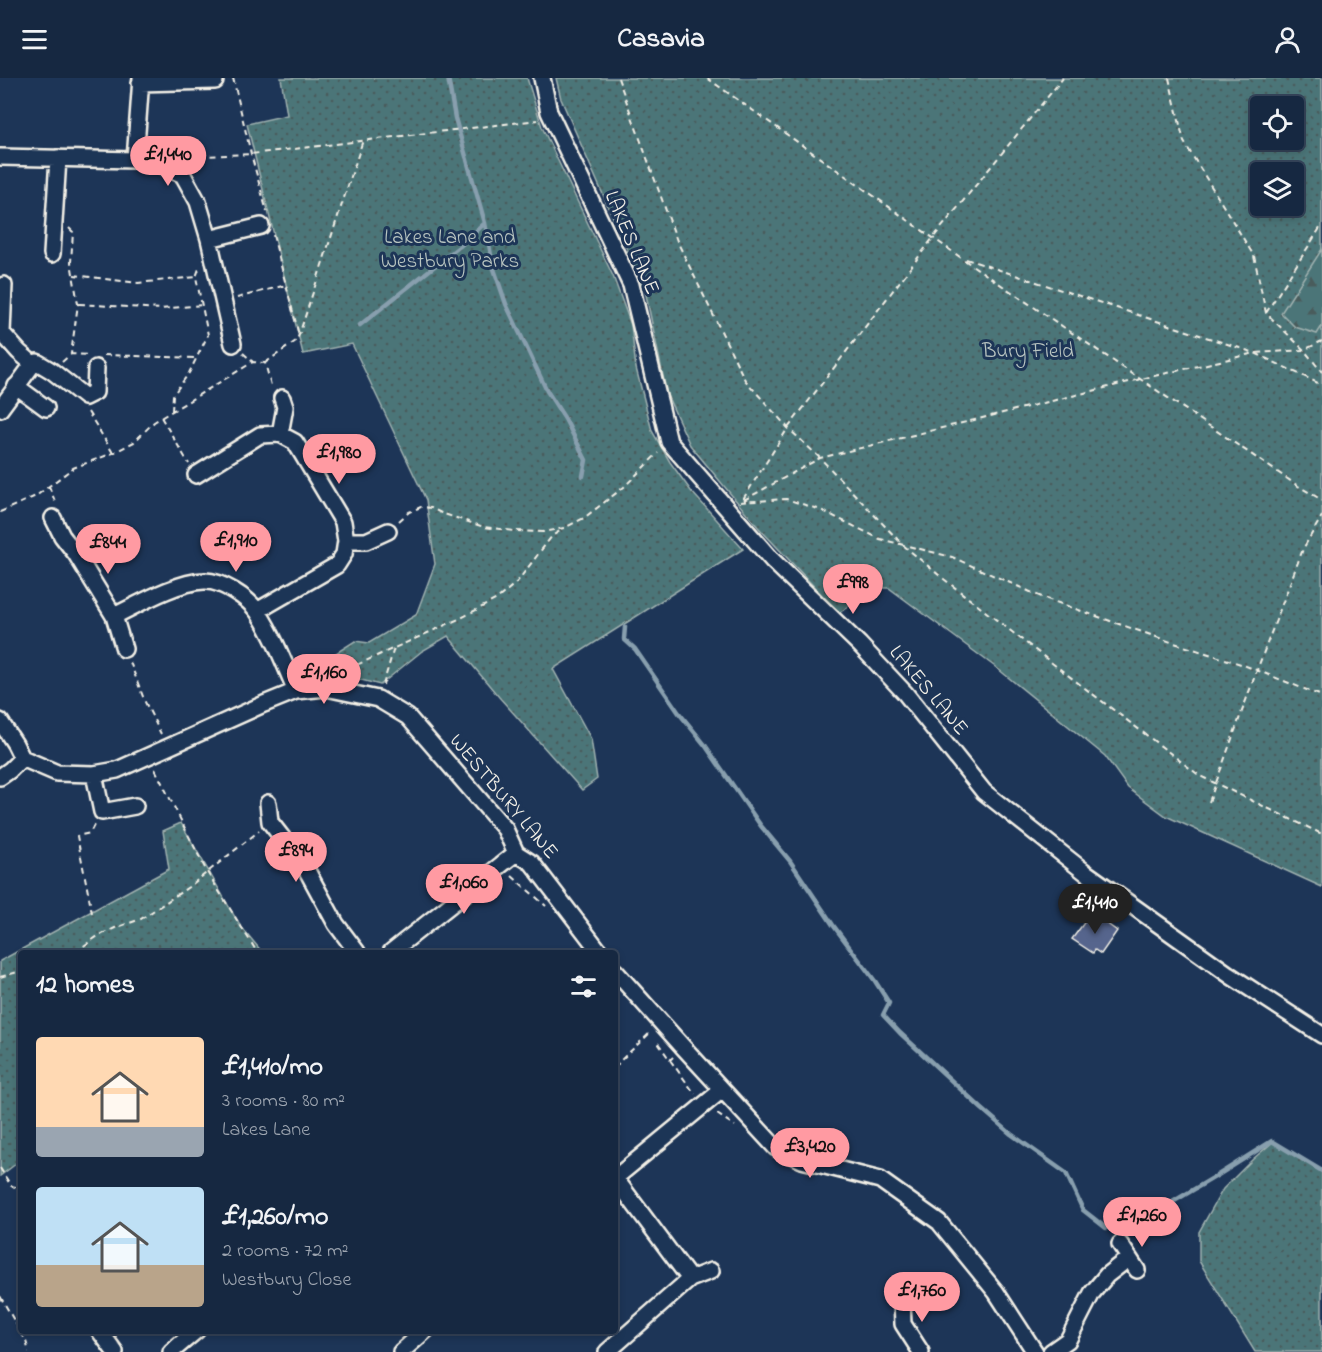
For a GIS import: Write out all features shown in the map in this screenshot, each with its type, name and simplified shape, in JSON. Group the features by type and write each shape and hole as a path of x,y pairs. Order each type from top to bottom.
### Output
{"street":[{"name":"LAKES LANE","path":"542,78 549,112 631,285 669,442 772,560 860,645 905,693 984,792 1085,872 1231,976 1322,1035"},
{"path":"135,160 141,80 214,81"},
{"path":"0,157 135,160 157,164 183,175 198,202 209,239 232,344"},
{"path":"52,254 58,158"},
{"path":"209,239 267,225"},
{"path":"4,285 2,333 33,364"},
{"path":"0,409 33,364 37,362 85,397 95,392 98,359"},
{"path":"16,386 46,408"},
{"path":"280,434 285,407 282,398"},
{"path":"196,475 260,435 280,434 295,442 343,522 346,541 345,554 337,565 257,611"},
{"path":"52,518 114,616 124,649"},
{"path":"346,541 366,541 388,531"},
{"path":"114,616 172,588 205,581 218,583 231,589 257,611 282,657 296,691"},
{"name":"WESTBURY LANE","path":"22,758 57,773 94,774 117,770 296,691 326,688 378,699 408,717 505,829 516,853 532,864 598,950"},
{"path":"0,721 22,758 0,777"},
{"path":"94,774 102,812 135,806"},
{"path":"268,803 270,822 305,867 336,924 356,950"},
{"path":"394,950 516,853"},
{"path":"618,974 776,1148 802,1160 880,1179 939,1222 996,1292 1035,1352"},
{"path":"618,1176 722,1090"},
{"path":"618,1182 690,1279"},
{"path":"1051,1352 1068,1340 1092,1293 1107,1275 1133,1264 1120,1244"},
{"path":"607,1352 690,1279 711,1271"},
{"path":"902,1300 903,1324 921,1352"},
{"path":"102,1334 115,1352"},
{"path":"171,1352 192,1334"},
{"path":"401,1352 421,1334"}],"path":[{"path":"233,78 267,225 299,335"},
{"path":"618,78 676,241 745,380 788,428 903,544 940,576 1200,776 1322,834"},
{"path":"706,78 960,257 1322,500"},
{"path":"742,502 788,428 933,238 1063,78"},
{"path":"1170,78 1184,142 1254,256 1266,313 1304,350 1322,372"},
{"path":"157,164 169,158 251,154 552,118"},
{"path":"232,344 253,362 265,363 296,341 363,140"},
{"path":"52,371 71,354 78,304 71,262 73,232 65,224"},
{"path":"1266,313 1322,225"},
{"path":"960,257 1256,353 1322,385"},
{"path":"172,411 173,395 189,373 208,335 196,277 201,264 214,260"},
{"path":"74,275 138,283 196,277"},
{"path":"224,302 286,285"},
{"path":"78,304 161,309 202,305"},
{"path":"727,509 820,458 1256,353 1304,350 1322,341"},
{"path":"71,354 98,359 197,358"},
{"path":"0,512 36,496 73,468 113,453 134,442 161,417 253,362"},
{"path":"265,363 274,394 282,398"},
{"path":"161,417 196,475"},
{"path":"326,688 341,672 461,618 497,599 517,582 552,536 584,518 624,487 669,442"},
{"path":"49,486 56,505 52,518"},
{"path":"742,502 786,499 821,510 880,538 952,557 1044,598 1257,670 1322,696"},
{"path":"388,531 409,512 421,507 431,508 484,526 515,531 543,532 564,528"},
{"path":"1209,802 1304,549 1322,516"},
{"path":"378,699 394,648"},
{"path":"124,649 145,702 168,747"},
{"path":"148,756 207,872 256,950"},
{"path":"92,913 77,836 90,833 102,812"},
{"path":"78,950 98,936 141,919 190,886 270,822"},
{"path":"500,865 546,907"},
{"path":"0,977 18,972"},
{"path":"618,1064 651,1032"},
{"path":"670,1060 696,1095 713,1112 741,1130"},
{"path":"0,1168 11,1186 18,1187"},
{"path":"0,1296 18,1327"},
{"path":"22,1334 29,1352"}],"green space":[{"name":"Lakes Lane and Westbury Parks","path":"281,78 527,78 542,127 613,276 631,325 636,368 652,431 670,462 691,491 743,549 553,669 591,739 597,779 582,790 448,636 422,651 380,685 309,670 355,641 369,643 416,615 435,564 426,500 352,344 303,354 247,124 287,115"},
{"name":"Bury Field","path":"556,78 1322,78 1322,887 1166,816 1128,788 1105,756 998,669 889,588 874,588 839,613 758,527 690,445 667,395 645,290 561,99"},
{"path":"1322,249 1322,326 1317,334 1295,327 1281,313"},
{"path":"181,823 239,924 260,950 20,950 169,869 163,831"},
{"path":"18,951 18,1162 0,1176 0,961"},
{"path":"1273,1142 1322,1170 1322,1352 1255,1352 1199,1261 1199,1232 1223,1189"}],"building":[{"path":"1089,916 1093,919 1096,916 1117,931 1101,954 1095,950 1093,953 1072,939"}],"waterway":[{"path":"448,78 455,118 485,223 493,266 506,304 547,391 565,419 586,460 583,476"},
{"path":"360,325 460,246 485,223"},
{"path":"625,627 624,639 635,649 679,713 705,745 761,826 790,861 833,925 875,981 889,1003 883,1015 1011,1134 1066,1173 1083,1210 1106,1228 1129,1228 1272,1141 1322,1171"}]}
